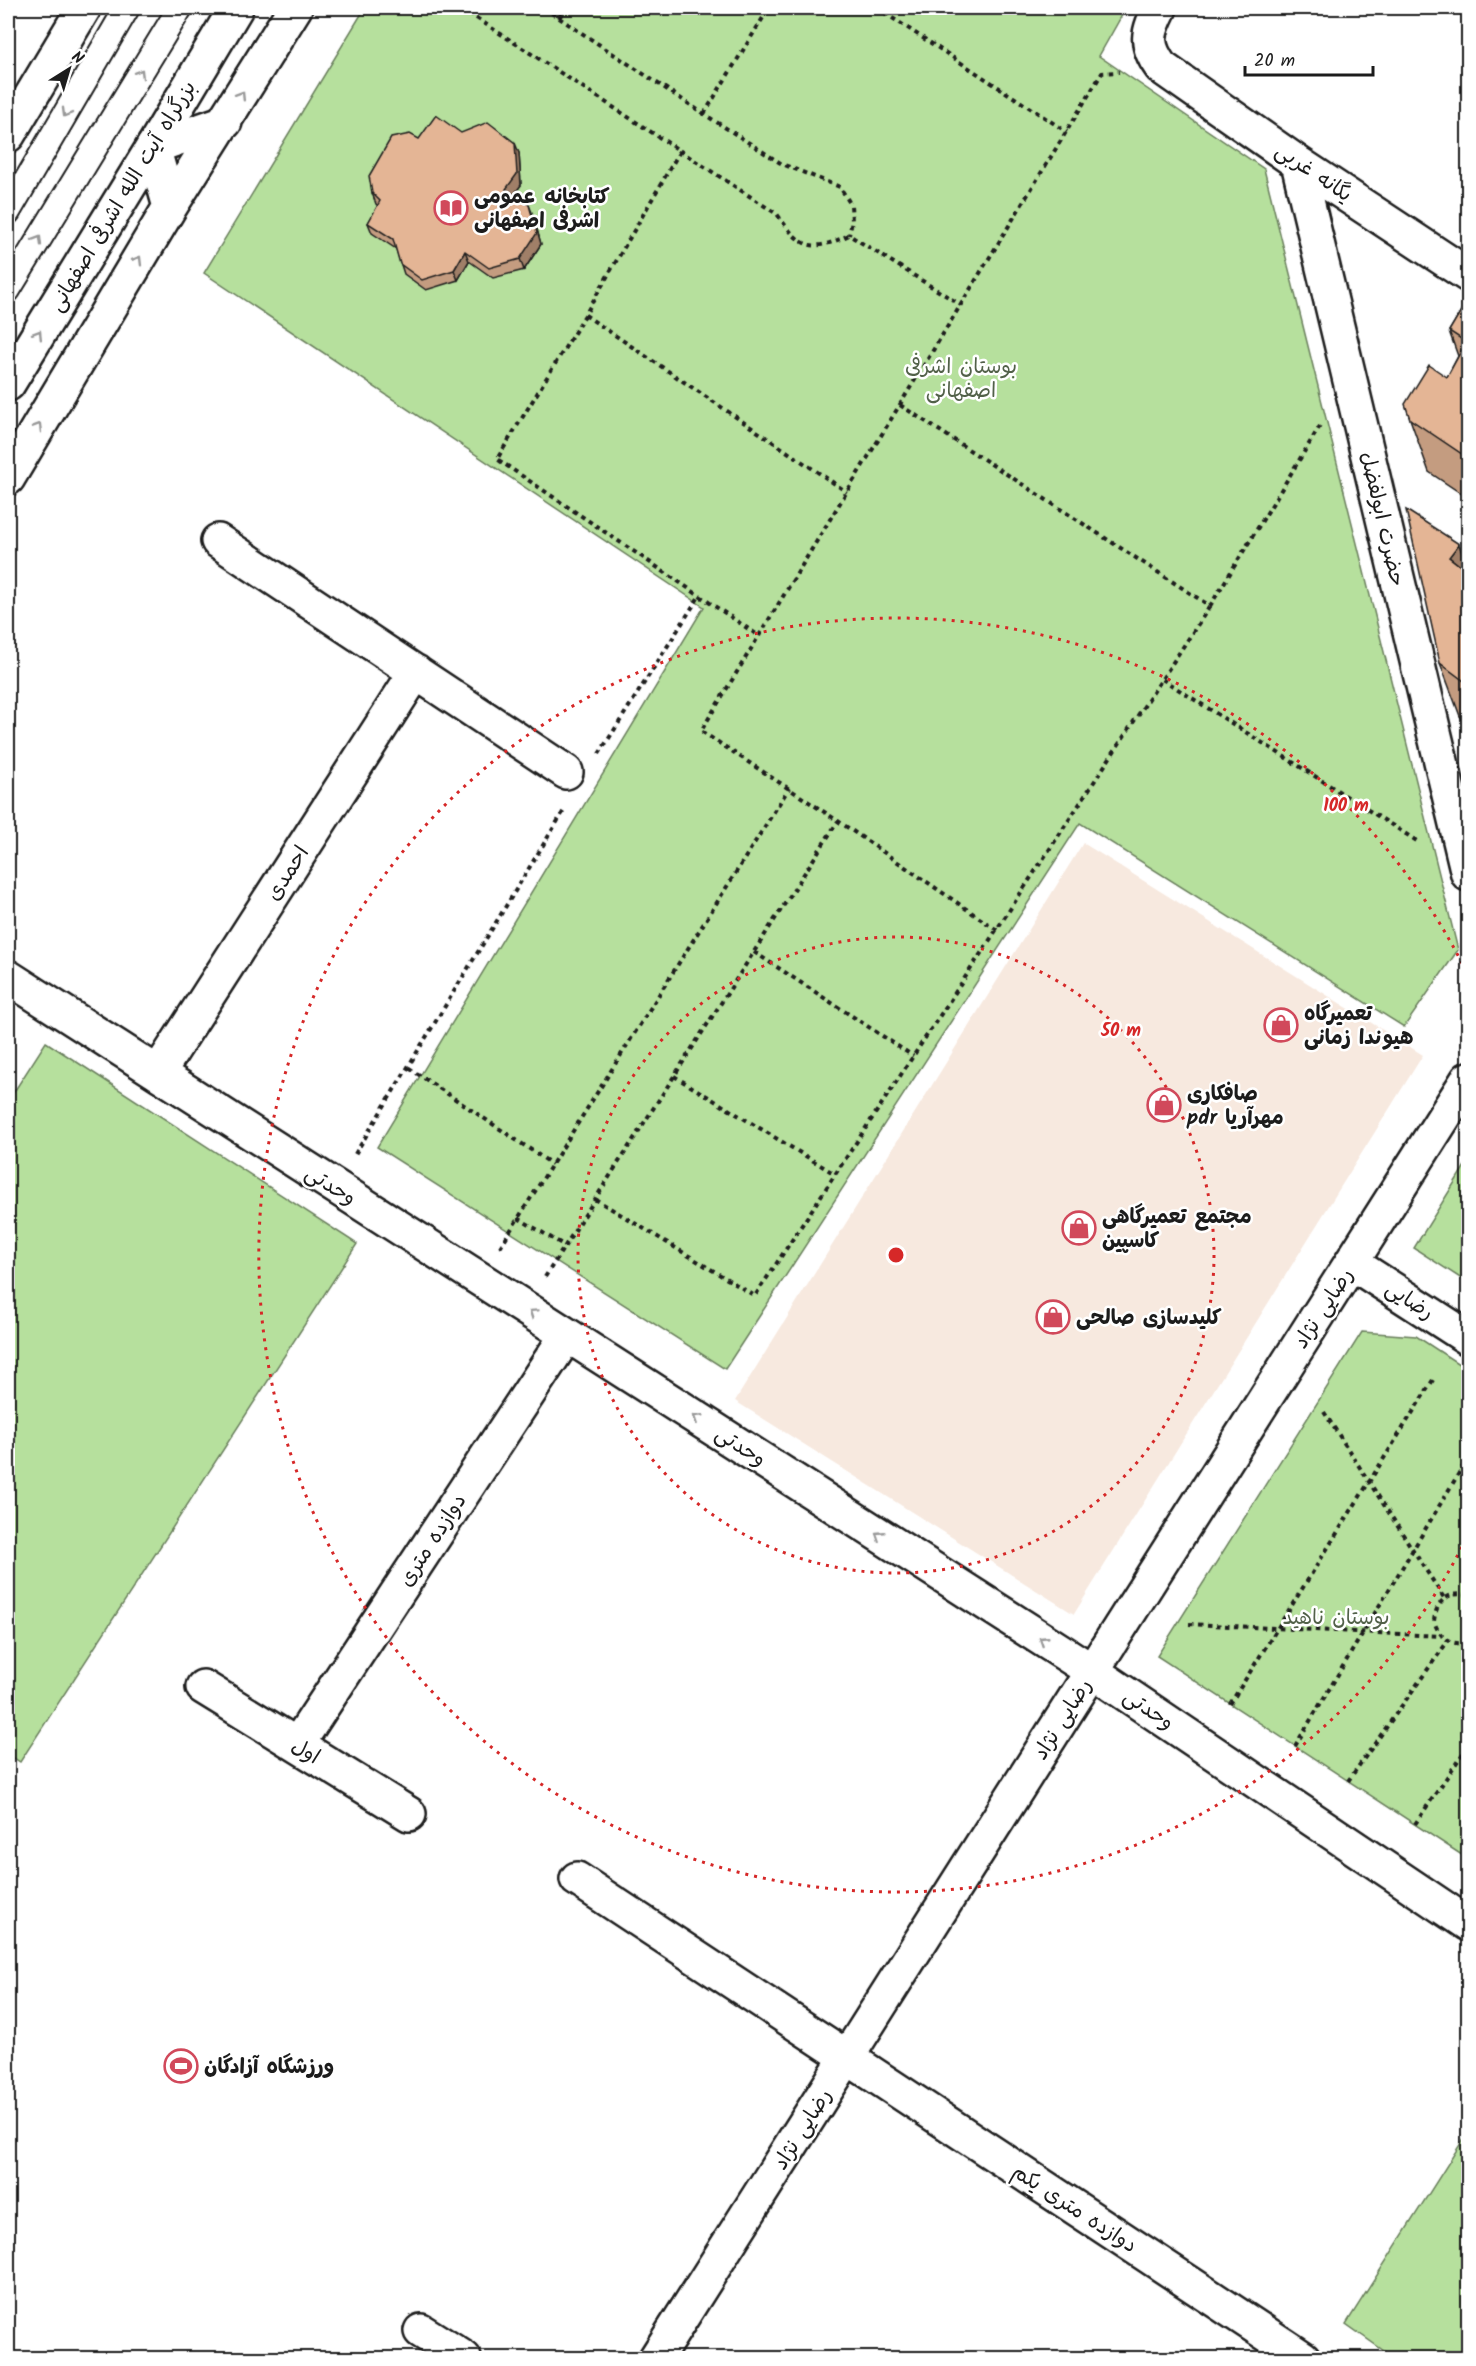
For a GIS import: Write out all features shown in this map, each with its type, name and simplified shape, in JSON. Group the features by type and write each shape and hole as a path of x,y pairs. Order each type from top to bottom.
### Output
{"main road":[{"path":"8,135 84,8"},
{"name":"بزرگراه آیت الله اشرفی اصفهانی","path":"8,384 236,8"},
{"path":"8,478 170,207 295,8"},
{"path":"1160,8 1150,31 1149,45 1161,67"},
{"name":"یگانه غربی","path":"1161,67 1298,163 1468,275"},
{"path":"170,207 153,147 225,122"},
{"name":"حضرت ابولفضل","path":"1298,163 1468,874"},
{"path":"218,541 576,778"},
{"name":"احمدی","path":"158,1073 416,672"},
{"name":"وحدتی","path":"8,977 1092,1671 1468,1924"},
{"name":"رضایی نژاد","path":"656,2358 1468,1079"},
{"name":"رضایی","path":"1352,1263 1468,1338"},
{"name":"دوازده متری","path":"297,1745 567,1335"},
{"name":"اول","path":"203,1687 410,1814"},
{"name":"دوازده متری یکم","path":"577,1879 1303,2358"},
{"path":"421,2331 464,2358"}],"lane":[{"path":"8,212 127,8"},
{"path":"8,290 180,8"}],"path":[{"path":"461,8 777,214 800,242 824,247 849,235"},
{"path":"544,8 782,164 840,188 851,206 852,221 849,235"},
{"path":"559,18 566,8"},
{"path":"704,114 769,8"},
{"path":"877,8 1067,132"},
{"path":"997,930 701,730 1102,74 1161,67"},
{"path":"680,151 585,315 496,459 759,636"},
{"path":"849,235 961,305"},
{"path":"585,315 847,492"},
{"path":"596,1199 755,1296 1210,606 1349,377"},
{"path":"900,405 1210,606"},
{"path":"335,1188 409,1068 576,778 700,595"},
{"path":"1162,679 1468,874"},
{"path":"480,1278 789,788"},
{"path":"525,1308 838,821"},
{"path":"753,952 913,1056"},
{"path":"409,1068 552,1164"},
{"path":"674,1076 835,1174"},
{"path":"518,1218 565,1246"},
{"path":"1230,1704 1433,1380"},
{"path":"1324,1412 1444,1598"},
{"path":"1295,1746 1468,1458"},
{"path":"1468,1594 1459,1593 1444,1598 1438,1605 1434,1621 1441,1636 1448,1641 1455,1644 1468,1642"},
{"path":"1189,1624 1441,1636"},
{"path":"1348,1781 1448,1641"},
{"path":"1415,1824 1468,1746"}],"shaded area":[{"name":"مجتمع تعمیرگاهی کاسپین","path":"1083,843 1423,1055 1074,1614 735,1401"}],"green space":[{"name":"بوستان اشرفی اصفهانی","path":"365,8 1126,8 1099,56 1264,169 1458,950 1404,1027 1080,823 725,1369 377,1147 704,607 204,273"},
{"path":"46,1042 357,1244 20,1762 8,1754 8,1101"},
{"path":"1468,1161 1468,1283 1414,1248"},
{"name":"بوستان ناهید","path":"1362,1332 1416,1336 1468,1370 1468,1859 1157,1656"},
{"path":"1468,2132 1468,2358 1394,2358 1346,2324"}],"building":[{"name":"کتابخانه عمومی اشرفی اصفهانی","path":"436,115 461,133 488,122 515,143 517,174 506,189 529,205 537,233 520,259 489,268 465,251 454,270 422,280 400,264 393,239 368,223 380,201 372,193 369,176 391,138 410,134 419,139"},
{"path":"1468,299 1468,458 1410,419 1405,404 1429,365 1447,377 1466,342 1449,331"},
{"path":"1406,510 1459,544 1449,557 1468,572 1468,684 1440,663"}],"place":[{"name":"کتابخانه عمومی اشرفی اصفهانی","path":"451,208"},
{"name":"تعمیرگاه هیوندا زمانی","path":"1281,1025"},
{"name":"صافکاری pdr مهرآریا","path":"1164,1105"},
{"name":"مجتمع تعمیرگاهی کاسپین","path":"1079,1228"},
{"name":"کلیدسازى صالحى","path":"1053,1317"},
{"name":"ورزشگاه آزادگان","path":"181,2066"}]}
